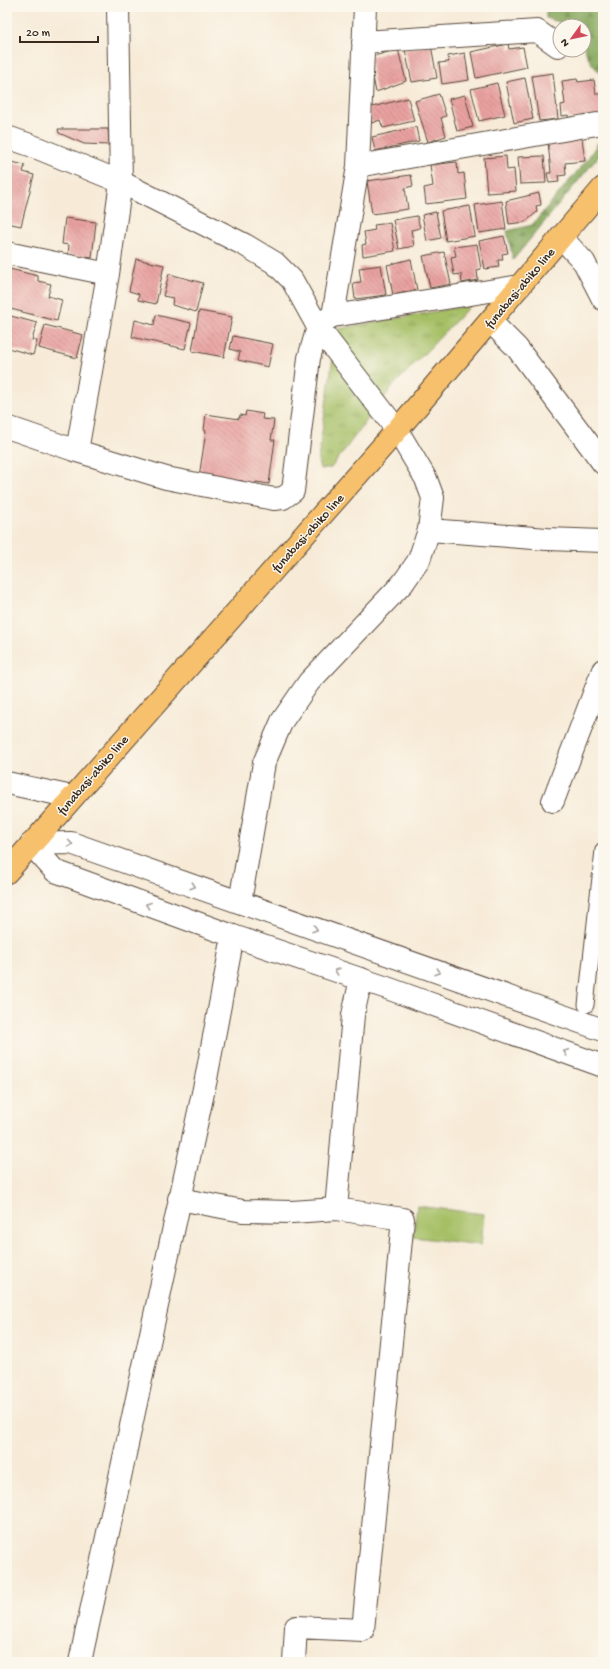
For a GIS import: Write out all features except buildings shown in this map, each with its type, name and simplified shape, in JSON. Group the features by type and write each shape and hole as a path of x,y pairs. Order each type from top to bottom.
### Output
{"main road":[{"name":"funabasi-abiko line","path":"7,872 397,430 491,322 603,188"}],"street":[{"path":"77,451 108,274 120,182 118,7"},
{"path":"7,427 77,451 166,478 262,498 283,498 293,491 309,358 326,322 358,166 365,7"},
{"path":"363,42 537,31 552,42"},
{"path":"358,166 597,124"},
{"path":"7,137 120,182 245,245 275,263 292,280 326,322 397,430 426,479 433,498 429,530 419,560 403,583 309,682 282,721 264,763 240,902"},
{"path":"561,237 584,262 603,299"},
{"path":"7,253 108,274"},
{"path":"326,322 520,286"},
{"path":"491,322 517,348 603,463"},
{"path":"429,530 547,540 603,541"},
{"path":"553,801 603,670"},
{"path":"7,783 72,797"},
{"path":"31,844 71,843 603,1030"},
{"path":"31,844 55,871 233,936 361,979 603,1066"},
{"path":"80,1662 206,1079 233,936"},
{"path":"336,1210 353,1015 361,979"},
{"path":"179,1199 242,1211 292,1212 336,1210 403,1219 363,1630 296,1627 294,1662"}],"lane":[{"path":"586,1005 603,850"}],"green space":[{"path":"546,7 603,7 603,75 588,58 592,58 592,18 552,18 552,20 546,18"},
{"path":"603,135 603,151 513,260 507,231 532,225 586,161"},
{"path":"471,305 392,387 331,468 320,469 318,460 337,329"},
{"path":"417,1206 484,1214 481,1245 413,1237"}]}
